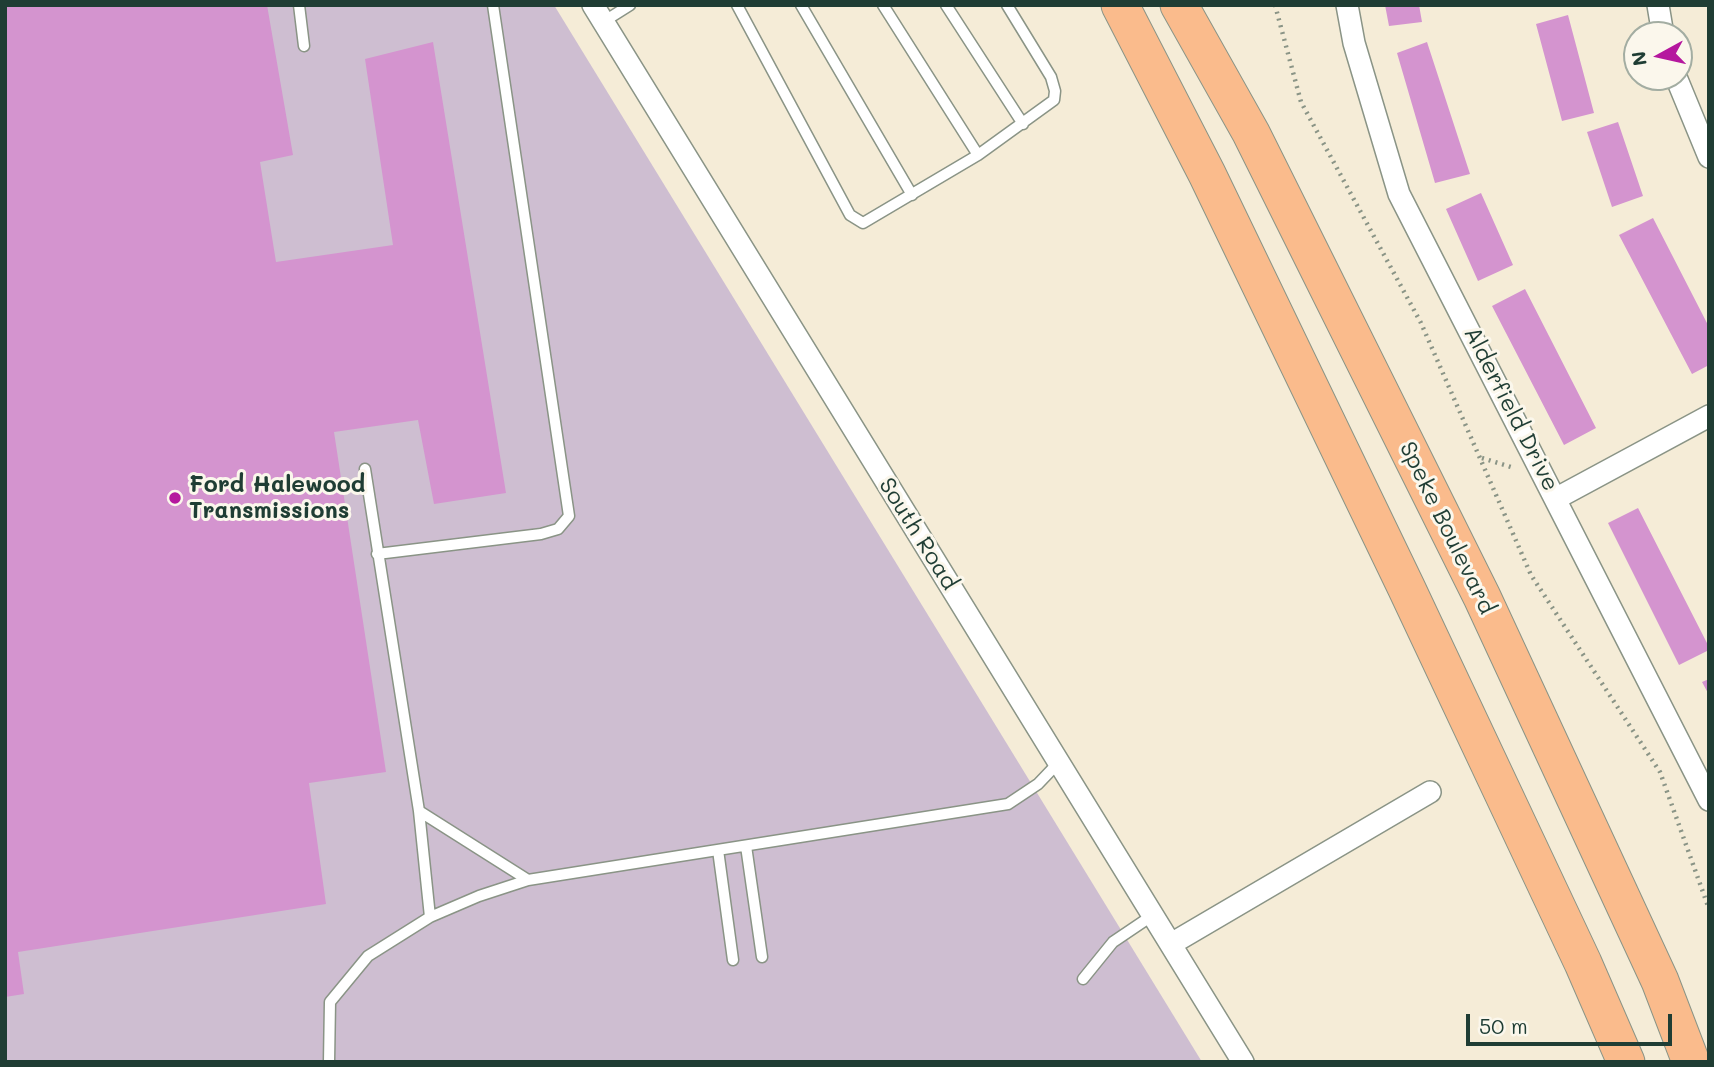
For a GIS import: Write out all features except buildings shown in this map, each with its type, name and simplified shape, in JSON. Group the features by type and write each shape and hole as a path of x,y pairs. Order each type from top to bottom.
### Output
{"highway":[{"path":"1120,5 1206,174 1406,587 1577,950 1626,1062"},
{"name":"Speke Boulevard","path":"1179,5 1251,133 1482,597 1660,981 1691,1062"}],"street":[{"name":"Alderfield Drive","path":"1347,5 1354,43 1399,194 1557,498 1709,800"},
{"name":"South Road","path":"598,13 1243,1062"},
{"path":"1682,91 1709,157"},
{"path":"1557,498 1709,416"},
{"path":"1171,944 1430,792"}],"lane":[{"path":"299,5 304,46"},
{"path":"377,554 541,534 558,529 569,516 493,5"},
{"path":"598,13 630,5"},
{"path":"737,5 850,215 863,223 978,155 1050,106 1055,91 1051,77 1007,5"},
{"path":"801,5 912,195"},
{"path":"883,5 978,155"},
{"path":"946,5 1023,124"},
{"path":"365,469 419,811 430,917"},
{"path":"329,1062 330,1002 368,956 430,917 479,896 528,880 1007,804 1038,783 1059,762"},
{"path":"419,811 528,880"},
{"path":"746,846 762,957"},
{"path":"718,850 733,960"},
{"path":"1083,979 1113,942 1153,915"}],"path":[{"path":"1275,5 1301,102 1422,323 1531,575 1660,772 1709,909"}],"shaded area":[{"path":"5,5 554,5 1202,1062 5,1062"}],"place":[{"name":"Ford Halewood Transmissions","path":"175,498"}]}
